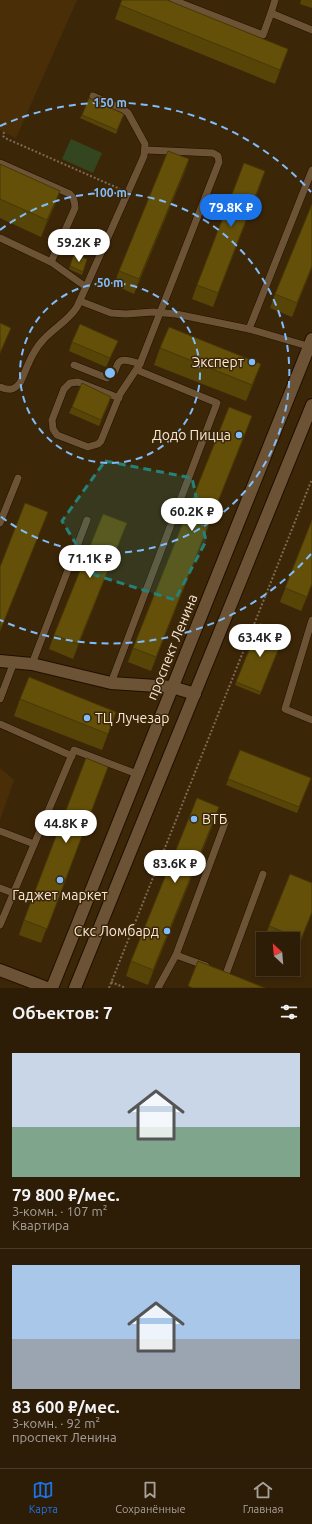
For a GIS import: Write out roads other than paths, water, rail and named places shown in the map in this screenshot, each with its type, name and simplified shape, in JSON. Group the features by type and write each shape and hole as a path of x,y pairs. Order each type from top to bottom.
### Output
{"street":[{"name":"проспект Ленина","path":"52,988 311,344"},
{"path":"75,988 312,406"},
{"path":"0,661 32,664 111,683 172,687 195,694"},
{"path":"0,970 47,988"}],"lane":[{"path":"173,0 263,35 275,0"},
{"path":"271,13 312,30"},
{"path":"0,387 6,390 16,388 20,383 38,345 44,338 68,319 80,301 146,150 142,138 126,112 93,96"},
{"path":"119,398 78,382 70,384 64,389 52,420 52,429 57,435 88,447 94,446 101,441 119,398 138,367 219,159 217,155 213,153 146,150"},
{"path":"0,163 70,194 73,197 75,208 51,262"},
{"path":"249,329 312,170"},
{"path":"0,238 51,262 86,287"},
{"path":"80,301 111,313 160,312 249,329 311,344"},
{"path":"74,365 107,378 114,373 117,364 122,360 127,359 138,367 218,403 111,683"},
{"path":"0,523 18,478"},
{"path":"32,664 88,520"},
{"path":"312,620 285,709 312,720"},
{"path":"0,699 14,662"},
{"path":"0,724 72,756"},
{"path":"0,925 74,750 137,774"},
{"path":"158,988 176,955 225,823"},
{"path":"0,831 34,844"},
{"path":"176,955 222,972 263,874"},
{"path":"0,888 14,894"}],"place":[{"name":"Эксперт","path":"252,362"},
{"name":"Додо Пицца","path":"239,435"},
{"name":"ТЦ Лучезар","path":"87,718"},
{"name":"ВТБ","path":"194,819"},
{"name":"Гаджет маркет","path":"60,880"},
{"name":"Скс Ломбард","path":"167,931"}]}
